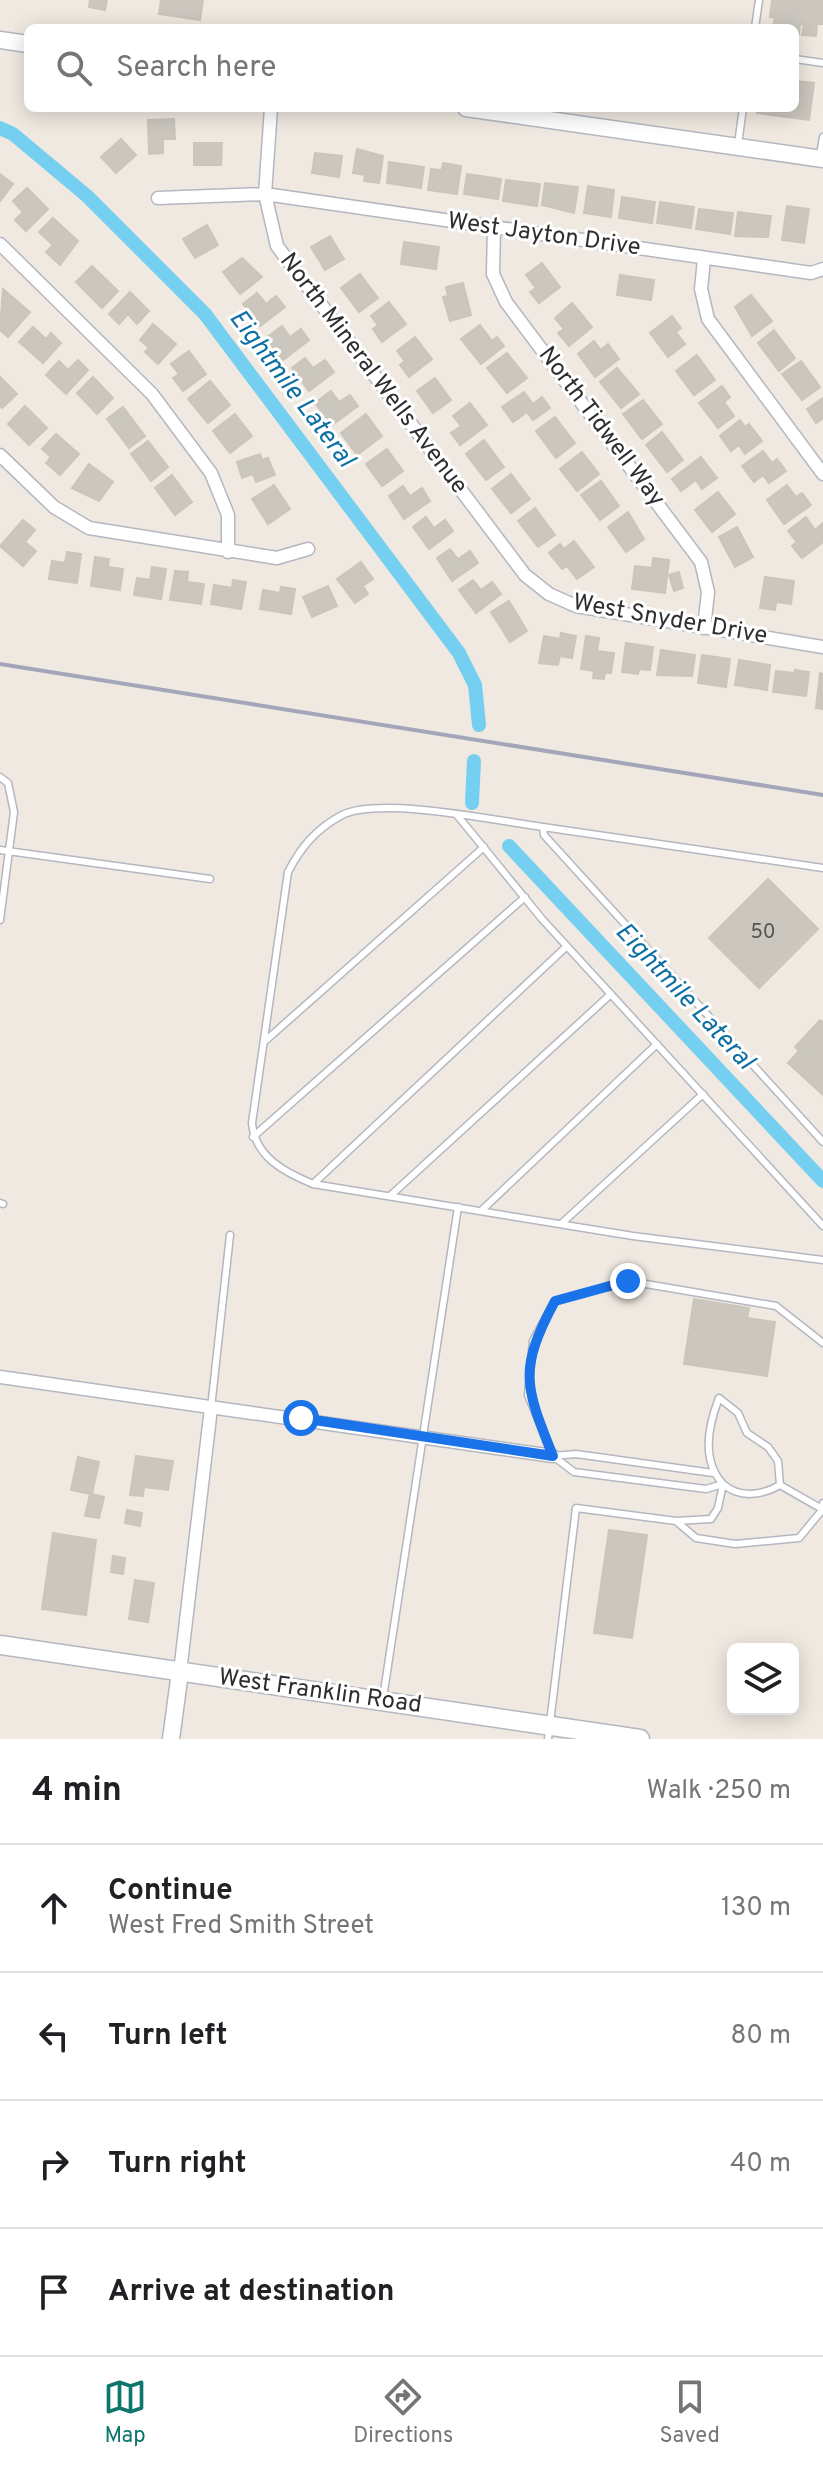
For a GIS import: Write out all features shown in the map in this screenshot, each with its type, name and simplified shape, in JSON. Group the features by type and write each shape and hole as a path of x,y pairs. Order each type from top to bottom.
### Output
{"main road":[{"name":"West Franklin Road","path":"0,1645 382,1701 549,1732 640,1739"}],"street":[{"path":"0,40 24,43"},
{"name":"North Mineral Wells Avenue","path":"271,112 265,194 271,230 287,263 525,575"},
{"path":"494,112 821,159"},
{"name":"West Jayton Drive","path":"158,198 265,194 704,259 811,273 823,269"},
{"name":"North Tidwell Way","path":"494,228 493,274 506,302 701,562 708,592 704,628"},
{"path":"0,244 152,394 219,487 228,515 228,552"},
{"path":"704,259 701,289 708,319 822,472"},
{"path":"0,455 54,507 89,528 277,558 308,549"},
{"name":"West Snyder Drive","path":"525,575 549,594 576,606 823,647"},
{"path":"0,1377 553,1456"},
{"path":"171,1739 211,1408"}],"lane":[{"path":"756,24 759,0"},
{"path":"799,60 823,63"},
{"path":"737,147 742,112"},
{"path":"821,159 823,137"},
{"path":"0,777 8,783 14,812 0,920"},
{"path":"822,869 457,815 370,808 345,814 302,846 288,872 252,1123 253,1137 282,1171 313,1184 561,1224 823,1260"},
{"path":"457,815 567,946 823,1226"},
{"path":"543,827 544,835 822,1139"},
{"path":"264,1042 484,847"},
{"path":"0,850 210,879"},
{"path":"253,1137 525,897"},
{"path":"313,1184 567,946"},
{"path":"390,1196 611,994"},
{"path":"481,1211 657,1044"},
{"path":"561,1224 703,1094"},
{"path":"382,1701 458,1207"},
{"path":"211,1408 230,1235"},
{"path":"723,1484 706,1489 574,1472 553,1456 528,1395 533,1341 555,1301 628,1281 776,1306 823,1343"},
{"path":"719,1398 738,1413 747,1433 768,1447 778,1461 780,1485 762,1495 729,1490 713,1473 707,1428 719,1398"},
{"path":"553,1456 576,1454 713,1473"},
{"path":"549,1732 576,1508 676,1521 711,1519 718,1508 723,1484"},
{"path":"676,1521 696,1538 735,1544 799,1538 823,1507 780,1485"}],"building":[{"path":"90,0 107,0 105,10 89,7"},
{"path":"161,0 203,0 200,20 159,14"},
{"path":"772,0 823,0 823,24 817,24 816,36 802,35 804,24 800,24 799,34 799,24 774,24 775,18 770,17"},
{"path":"799,81 814,83 809,120 757,113 799,112"},
{"path":"174,119 175,139 163,139 163,153 149,154 148,120"},
{"path":"121,139 136,155 116,173 101,157"},
{"path":"194,143 222,143 221,165 194,165"},
{"path":"357,149 383,156 379,183 364,181 365,175 353,173"},
{"path":"315,153 342,156 339,177 312,173"},
{"path":"389,162 424,167 421,188 387,183"},
{"path":"443,163 461,166 457,194 428,190 431,169 442,170"},
{"path":"0,174 13,184 0,201"},
{"path":"467,174 501,179 498,199 464,194"},
{"path":"506,180 540,184 537,206 503,201"},
{"path":"545,183 578,187 574,213 542,205"},
{"path":"588,186 614,190 611,217 584,213"},
{"path":"27,188 48,209 26,231 15,220 23,212 13,201"},
{"path":"622,197 655,202 652,223 619,218"},
{"path":"660,202 694,207 691,228 657,223"},
{"path":"787,206 809,209 804,243 782,240"},
{"path":"699,209 733,213 730,234 696,229"},
{"path":"738,212 771,216 768,237 735,236"},
{"path":"53,218 78,241 60,265 46,252 53,245 39,232"},
{"path":"207,225 218,245 195,258 183,239"},
{"path":"330,236 344,259 325,270 311,247"},
{"path":"404,242 439,247 436,269 401,264"},
{"path":"242,258 262,277 240,294 223,272"},
{"path":"542,263 560,287 539,303 530,292 536,288 526,275"},
{"path":"92,266 118,291 102,308 76,282"},
{"path":"360,274 378,298 359,312 341,288"},
{"path":"620,275 654,280 651,300 617,295"},
{"path":"463,283 471,315 450,321 443,297 448,296 446,287"},
{"path":"3,289 30,312 8,337 0,330"},
{"path":"130,292 149,311 137,324 128,314 119,324 109,314"},
{"path":"257,293 266,304 276,296 285,307 260,326 243,304"},
{"path":"751,295 772,321 752,336 735,307"},
{"path":"389,302 406,324 382,342 373,329 378,325 371,316"},
{"path":"572,303 592,327 569,346 558,333 564,329 555,318"},
{"path":"672,316 681,328 676,332 685,344 668,357 650,333"},
{"path":"153,324 176,344 158,364 145,352 149,348 140,340"},
{"path":"480,325 492,341 497,337 504,346 481,364 461,339"},
{"path":"282,326 290,337 301,329 309,340 283,360 266,338"},
{"path":"33,327 46,339 51,333 61,343 43,363 19,342"},
{"path":"774,330 795,358 779,371 758,343"},
{"path":"415,337 432,359 409,377 400,365 405,361 397,351"},
{"path":"594,341 601,350 608,344 619,359 595,377 578,354"},
{"path":"189,351 206,374 183,391 173,378 179,374 171,364"},
{"path":"507,353 527,378 507,393 487,368"},
{"path":"697,355 715,380 694,395 676,371"},
{"path":"305,358 313,368 325,360 334,372 309,391 292,368"},
{"path":"78,360 88,370 66,394 46,375 59,361 68,370"},
{"path":"801,361 820,387 802,400 782,374"},
{"path":"617,368 639,394 621,408 600,382"},
{"path":"0,377 17,394 2,408 0,406"},
{"path":"93,377 113,398 97,414 77,393"},
{"path":"435,378 451,400 433,413 417,391"},
{"path":"210,381 230,405 208,423 188,399"},
{"path":"722,386 730,397 724,402 734,416 718,428 699,403"},
{"path":"331,391 339,402 350,395 358,406 332,425 315,403"},
{"path":"524,392 533,404 542,397 550,408 533,420 527,412 513,422 502,407"},
{"path":"823,398 823,418 816,423 807,409"},
{"path":"643,400 662,424 642,439 623,414"},
{"path":"470,403 487,425 460,445 451,433 461,426 453,416"},
{"path":"25,406 47,428 29,445 8,424"},
{"path":"123,407 145,436 129,448 107,419"},
{"path":"235,414 252,436 230,453 213,431"},
{"path":"366,414 382,436 357,455 341,433"},
{"path":"555,417 575,443 556,458 536,431"},
{"path":"740,420 745,427 749,424 762,441 745,454 739,445 731,451 720,436"},
{"path":"662,432 683,460 667,472 646,445"},
{"path":"56,434 79,454 60,475 46,463 51,457 42,449"},
{"path":"484,440 504,467 486,480 466,454"},
{"path":"148,441 168,467 151,481 131,454"},
{"path":"387,449 403,471 382,486 366,464"},
{"path":"763,451 772,463 777,459 786,471 769,483 763,475 754,482 742,466"},
{"path":"582,452 599,474 577,491 560,469"},
{"path":"260,454 262,460 268,458 275,475 256,482 253,474 242,478 237,462"},
{"path":"701,457 717,478 702,489 696,480 681,491 672,479"},
{"path":"89,464 113,482 99,501 72,488"},
{"path":"511,474 530,499 511,513 492,489"},
{"path":"172,475 192,502 175,515 155,488"},
{"path":"601,481 619,506 600,520 581,495"},
{"path":"274,485 290,509 268,524 252,499"},
{"path":"787,485 796,497 802,493 811,505 784,524 767,500"},
{"path":"403,486 410,496 422,488 430,501 404,519 389,496"},
{"path":"718,492 735,514 712,532 695,510"},
{"path":"535,508 555,535 538,547 518,521"},
{"path":"628,512 644,539 626,552 608,527"},
{"path":"426,517 434,528 445,520 453,531 429,549 413,527"},
{"path":"806,517 815,530 823,523 823,542 802,558 792,546 797,542 788,531"},
{"path":"23,520 35,530 25,542 36,551 23,566 0,546"},
{"path":"737,527 753,557 735,567 719,537"},
{"path":"574,541 594,567 577,579 567,566 562,569 549,553 560,544 564,549"},
{"path":"450,549 458,559 470,551 478,563 452,581 437,558"},
{"path":"67,552 81,554 77,583 49,579 52,561 65,563"},
{"path":"95,557 109,559 108,567 123,569 120,590 91,586"},
{"path":"653,558 669,560 665,593 632,589 635,566 652,568"},
{"path":"361,562 373,579 363,586 368,594 355,603 337,579"},
{"path":"152,567 166,569 161,599 134,595 137,578 150,580"},
{"path":"175,571 188,572 187,582 204,584 201,604 170,600"},
{"path":"679,572 683,588 674,591 669,575"},
{"path":"765,577 794,581 791,604 776,602 775,610 760,608"},
{"path":"233,580 246,582 241,609 211,604 214,585 232,588"},
{"path":"473,580 481,590 492,582 501,594 476,613 459,590"},
{"path":"328,586 337,606 312,617 303,597"},
{"path":"281,587 295,589 291,614 260,609 263,590 280,593"},
{"path":"509,601 527,631 510,642 491,612"},
{"path":"561,633 576,636 572,658 560,656 558,665 539,663 544,636 560,639"},
{"path":"586,636 599,638 597,651 614,653 611,673 605,673 604,679 593,678 594,671 581,669"},
{"path":"626,643 653,647 650,670 639,669 638,674 622,672"},
{"path":"661,650 695,655 692,676 657,675"},
{"path":"702,655 730,659 726,687 698,683"},
{"path":"739,660 770,665 767,690 735,685"},
{"path":"795,670 809,672 806,696 773,692 776,671 795,673"},
{"path":"820,673 823,674 823,709 816,708"},
{"path":"768,879 818,929 759,988 709,938"},
{"path":"820,1020 823,1022 823,1095 788,1063 799,1051 795,1047"},
{"path":"694,1299 749,1308 747,1318 775,1322 767,1376 684,1364"},
{"path":"136,1456 173,1461 168,1490 144,1487 143,1496 130,1495"},
{"path":"78,1457 99,1462 92,1494 104,1497 99,1518 85,1516 90,1494 71,1490"},
{"path":"127,1510 142,1513 140,1526 125,1523"},
{"path":"609,1530 647,1535 632,1638 594,1633"},
{"path":"53,1533 96,1540 86,1615 42,1609"},
{"path":"113,1556 125,1558 123,1574 111,1572"},
{"path":"135,1580 154,1583 148,1622 129,1619"}],"waterway":[{"name":"Eightmile Lateral","path":"0,128 13,134 87,196 205,314 459,653 475,685 479,725"},
{"name":"Eightmile Lateral","path":"472,803 474,761"},
{"name":"Eightmile Lateral","path":"509,846 823,1181"}],"railway":[{"path":"0,664 823,795"}],"route":[{"path":"301,1418 553,1456 528,1395 533,1341 555,1301 628,1281"}]}
